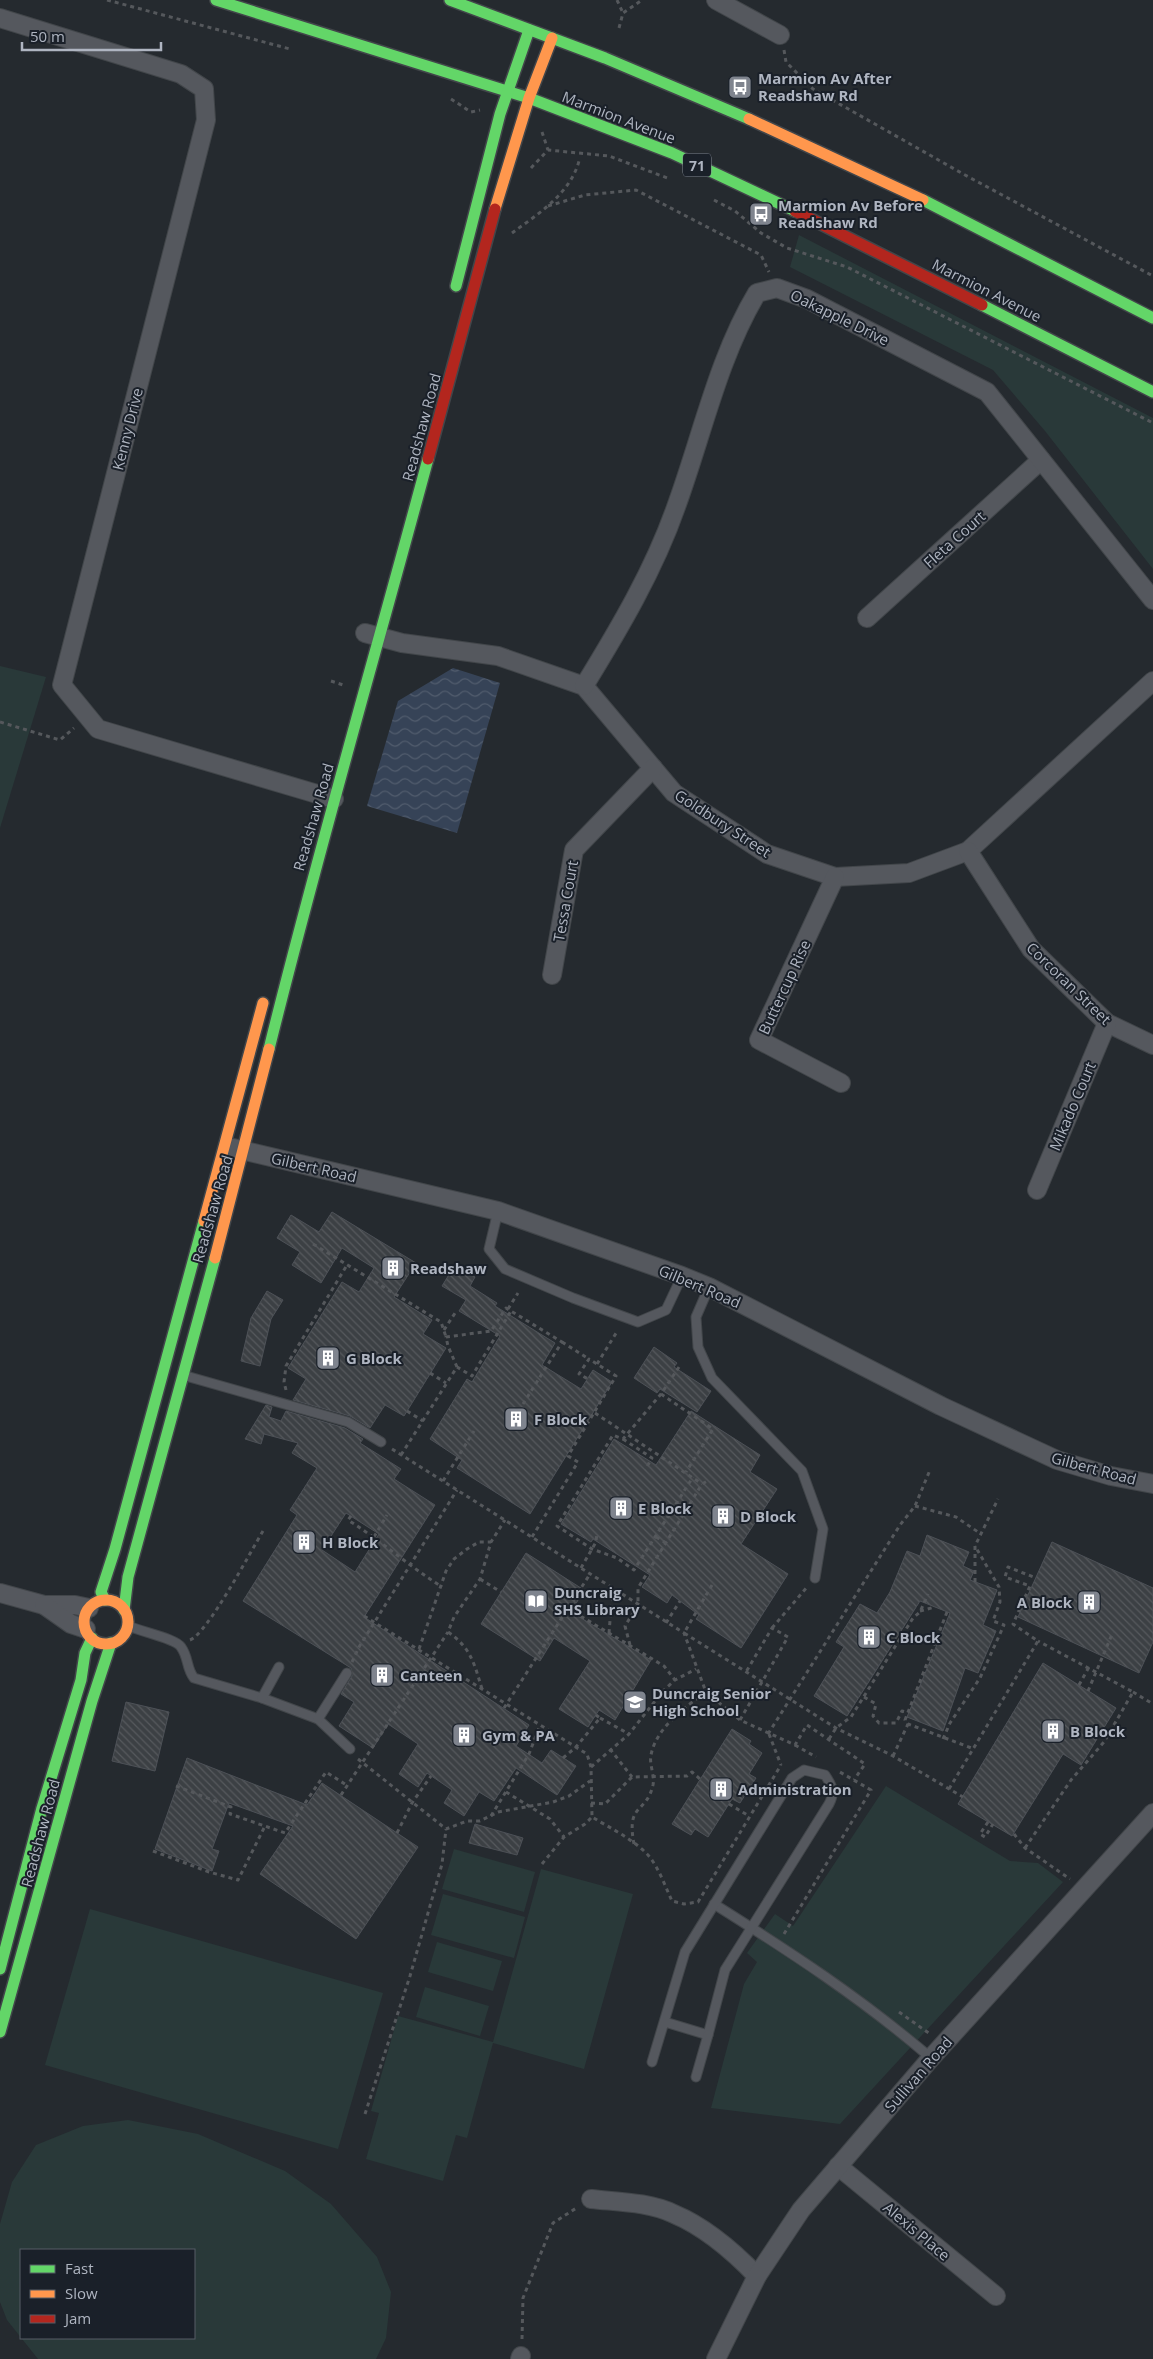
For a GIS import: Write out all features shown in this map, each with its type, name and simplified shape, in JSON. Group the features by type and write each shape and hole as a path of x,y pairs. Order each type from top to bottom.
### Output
{"main road":[{"name":"Marmion Avenue","path":"216,0 529,98 672,153 804,216 1153,392"},
{"path":"450,0 656,79 929,203 1153,318"},
{"path":"454,296 500,114 529,30"},
{"name":"Readshaw Road","path":"124,1610 128,1577 181,1375 244,1150 305,902 322,797 488,233 529,98 552,38"},
{"name":"Readshaw Road","path":"97,1604 115,1549 226,1146 267,988"},
{"path":"97,1604 118,1604 124,1610 128,1625 122,1637 111,1643 99,1643 89,1634 86,1615 97,1604"},
{"name":"Readshaw Road","path":"0,1969 42,1808 81,1680 84,1653 89,1634"},
{"name":"Readshaw Road","path":"0,2032 92,1701 111,1643"}],"street":[{"path":"716,0 780,35"},
{"name":"Kenny Drive","path":"0,18 181,74 204,89 206,120 62,685 98,729 322,797"},
{"name":"Oakapple Drive","path":"584,686 629,613 676,509 738,325 757,293 777,288 807,299 987,392 1153,600"},
{"name":"Fleta Court","path":"867,618 1041,460"},
{"path":"369,634 402,643 498,656 584,686"},
{"name":"Goldbury Street","path":"584,686 674,792 767,854 835,877 909,873 968,851 1153,681"},
{"name":"Tessa Court","path":"552,975 574,850 653,768"},
{"name":"Corcoran Street","path":"968,851 1031,949 1107,1023 1153,1046"},
{"name":"Buttercup Rise","path":"835,877 759,1040 841,1084"},
{"name":"Mikado Court","path":"1037,1190 1107,1023"},
{"name":"Gilbert Road","path":"226,1146 498,1211 682,1276 709,1286 941,1406 1057,1460 1111,1476 1153,1484"},
{"path":"0,1593 44,1605 75,1606 97,1604"},
{"path":"44,1605 89,1634"},
{"name":"Sullivan Road","path":"716,2359 757,2276 801,2210 931,2058 1151,1819"},
{"name":"Alexis Place","path":"838,2166 996,2296"},
{"path":"591,2199 636,2203 674,2213 740,2258 757,2276"}],"lane":[{"path":"498,1211 489,1249 505,1269 566,1295 638,1322 666,1310 682,1276"},
{"path":"709,1286 696,1317 698,1347 712,1378 802,1471 823,1530 815,1578"},
{"path":"163,1371 348,1422 381,1442"},
{"path":"128,1625 179,1644 188,1656 187,1670 194,1678 262,1698 318,1719 350,1749"},
{"path":"262,1698 278,1668"},
{"path":"318,1719 347,1673"},
{"path":"652,2062 685,1952 792,1778 804,1770 814,1771 825,1776 832,1786 834,1794 725,1970 696,2077"},
{"path":"714,1904 850,1992 931,2058"},
{"path":"665,2022 708,2035"}],"path":[{"path":"107,0 300,52"},
{"path":"618,0 623,12 619,28"},
{"path":"623,12 642,0"},
{"path":"780,35 786,62 813,90 964,175 1153,276"},
{"path":"445,96 471,112 485,109 500,114"},
{"path":"523,120 541,126 548,150 609,156 678,183"},
{"path":"512,233 548,206 575,176 579,161"},
{"path":"548,206 585,195 636,190 761,255 777,288"},
{"path":"710,199 735,210 761,233 787,248 847,266 1153,423"},
{"path":"0,722 60,740 89,717"},
{"path":"313,1244 441,1322 457,1367 472,1376 518,1293"},
{"path":"290,1405 284,1382 286,1366 347,1265"},
{"path":"446,1337 491,1332 506,1308 616,1376 568,1456 578,1462 532,1537"},
{"path":"444,1331 457,1310"},
{"path":"597,1364 618,1330"},
{"path":"522,1404 562,1342"},
{"path":"588,1379 579,1374 589,1359"},
{"path":"401,1455 457,1367"},
{"path":"623,1439 661,1394 678,1367"},
{"path":"430,1373 446,1383"},
{"path":"661,1394 713,1429 686,1472"},
{"path":"407,1411 422,1421"},
{"path":"595,1413 702,1484"},
{"path":"443,1481 474,1431"},
{"path":"645,1470 652,1458 623,1439 613,1435 557,1526 592,1549 617,1558 634,1570 693,1477"},
{"path":"381,1442 762,1683 836,1728 893,1756 962,1797"},
{"path":"768,1734 890,1541 915,1506 930,1470"},
{"path":"630,1645 625,1626 638,1605 638,1588 702,1484 709,1480"},
{"path":"347,1673 359,1647 374,1622 457,1490"},
{"path":"975,1582 975,1546 998,1500"},
{"path":"915,1506 956,1517 981,1534"},
{"path":"374,1537 387,1515"},
{"path":"351,1516 348,1520 382,1542 388,1550 442,1587"},
{"path":"341,1795 448,1632 454,1617 480,1579 491,1542 505,1520"},
{"path":"179,1644 195,1638 207,1624 263,1531"},
{"path":"581,1568 596,1542 597,1532"},
{"path":"656,1537 666,1543"},
{"path":"419,1649 425,1627 442,1587 446,1570 454,1559 479,1542 491,1542"},
{"path":"943,1739 950,1723 980,1678 1004,1625 993,1621 1000,1602 999,1587 975,1546"},
{"path":"1036,1578 1008,1568 1005,1577 1030,1586 1013,1624 1038,1641 1153,1704"},
{"path":"504,1708 590,1574"},
{"path":"746,1672 772,1628 815,1578"},
{"path":"480,1579 501,1592"},
{"path":"712,1585 684,1633 706,1692 740,1720 795,1745 820,1760"},
{"path":"609,1633 615,1590"},
{"path":"920,1612 928,1594"},
{"path":"666,1623 680,1601"},
{"path":"830,1739 836,1728 851,1717 913,1618 920,1612 935,1607"},
{"path":"567,1608 664,1666 675,1680"},
{"path":"947,1612 906,1712 905,1720 908,1724 943,1739 974,1749"},
{"path":"364,1616 587,1754 591,1767 592,1816 585,1824 564,1837 542,1864"},
{"path":"740,1720 788,1638 772,1628"},
{"path":"448,1632 462,1642 471,1655 482,1689"},
{"path":"1088,1691 1113,1632"},
{"path":"949,1789 1038,1641"},
{"path":"1079,1685 1088,1667"},
{"path":"591,1767 628,1734 663,1690 675,1680 696,1669"},
{"path":"634,1845 631,1828 634,1812 648,1797 653,1786 654,1777 651,1755 665,1726 706,1692"},
{"path":"1025,1848 1071,1780 1104,1742 1133,1692"},
{"path":"864,1697 876,1704 873,1716 879,1723 896,1723 902,1711 906,1712"},
{"path":"596,1714 628,1734"},
{"path":"563,1758 576,1747 600,1718"},
{"path":"893,1756 908,1724"},
{"path":"490,1816 529,1754 540,1725"},
{"path":"795,1745 807,1725 865,1764 854,1780"},
{"path":"768,1734 782,1771 792,1778"},
{"path":"350,1749 362,1765 446,1830"},
{"path":"610,1749 632,1777"},
{"path":"592,1816 647,1855 658,1872 672,1901 684,1904 698,1902 781,1766"},
{"path":"790,1940 783,1936 871,1790 837,1770"},
{"path":"176,1786 231,1807 230,1814 285,1833 326,1772 348,1786"},
{"path":"591,1803 605,1804 632,1777 687,1776 692,1772 700,1779"},
{"path":"397,1833 412,1804 431,1776"},
{"path":"446,1830 466,1821 480,1821 498,1812 554,1802 569,1796 590,1782"},
{"path":"506,1792 550,1819 564,1837"},
{"path":"729,1804 749,1816"},
{"path":"988,1822 980,1834 985,1838 993,1824"},
{"path":"153,1851 209,1872 238,1880 265,1826"},
{"path":"365,2114 410,1976 442,1864 446,1830"},
{"path":"1014,1834 1025,1848 1085,1889"},
{"path":"891,2007 929,2034 941,2030 949,2038"},
{"path":"520,2357 523,2298 553,2223 591,2199"}],"shaded area":[{"path":"799,235 1153,418 1153,569 1045,431 993,370 790,267"},
{"path":"0,666 46,677 0,828"},
{"path":"886,1786 1010,1861 1038,1863 1063,1882 840,2124 711,2108 744,1984 757,1962 747,1953 775,1914 793,1926"},
{"path":"454,1849 535,1872 524,1912 442,1889"},
{"path":"541,1869 633,1894 584,2069 493,2043 467,2138 456,2135 443,2181 366,2159 379,2113 371,2111 398,2016 493,2042"},
{"path":"443,1894 525,1917 514,1958 431,1935"},
{"path":"90,1909 383,1993 338,2149 45,2065"},
{"path":"437,1942 502,1961 493,1991 428,1972"},
{"path":"425,1987 489,2006 480,2036 416,2017"},
{"path":"128,2120 198,2134 285,2171 331,2204 377,2257 391,2292 386,2338 376,2359 38,2359 22,2339 195,2339 195,2249 20,2249 20,2337 7,2320 0,2302 0,2224 12,2182 36,2145 83,2126"}],"water":[{"path":"453,668 500,683 457,833 367,806 398,701"}],"building":[{"path":"332,1212 416,1263 394,1297 432,1320 423,1334 446,1348 404,1416 385,1405 370,1428 350,1416 293,1400 306,1379 288,1368 342,1282 359,1292 374,1268 342,1248 321,1283 292,1265 300,1252 277,1238 291,1215 319,1232"},
{"name":"F Block","path":"455,1265 475,1277 470,1286 497,1303 495,1306 555,1343 542,1365 581,1389 593,1370 612,1382 530,1514 457,1468 462,1460 430,1439 467,1379 472,1382 500,1336 459,1311 466,1300 442,1286"},
{"path":"267,1291 283,1300 271,1319 260,1366 241,1361 251,1318"},
{"path":"654,1347 677,1363 674,1367 711,1391 697,1412 660,1389 657,1393 634,1378"},
{"path":"266,1405 272,1407 269,1417 281,1421 286,1411 345,1428 363,1439 360,1443 401,1469 394,1479 435,1505 364,1617 529,1725 516,1746 542,1763 551,1750 576,1766 557,1795 516,1768 494,1801 479,1792 464,1816 444,1803 452,1790 427,1773 418,1787 399,1774 418,1744 388,1724 373,1748 339,1726 354,1702 341,1694 352,1676 351,1668 243,1601 297,1515 290,1510 317,1468 292,1453 298,1443 264,1434 261,1444 245,1439","holes":["346,1513 379,1534 355,1572 322,1550"]},
{"path":"691,1411 760,1455 750,1472 777,1489 741,1544 788,1574 741,1648 696,1619 699,1615 672,1595 667,1603 642,1587 650,1575 593,1539 591,1542 561,1524 614,1439 656,1465"},
{"name":"C Block","path":"927,1535 969,1552 963,1566 974,1571 970,1580 997,1590 983,1625 996,1631 978,1673 965,1668 943,1731 907,1717 950,1613 920,1601 847,1716 814,1696 844,1647 836,1642 860,1604 877,1613 890,1592 907,1551 920,1556"},
{"name":"A Block","path":"1052,1542 1153,1588 1153,1642 1139,1673 1018,1617"},
{"path":"526,1553 584,1590 571,1612 651,1660 615,1720 599,1710 588,1727 559,1709 590,1661 554,1638 540,1661 481,1624"},
{"name":"B Block","path":"1043,1663 1116,1708 1081,1765 1063,1754 1012,1836 958,1804"},
{"path":"126,1702 169,1712 155,1771 112,1761"},
{"name":"Administration","path":"732,1729 751,1741 749,1744 762,1753 749,1774 756,1778 740,1803 732,1799 708,1837 695,1829 691,1835 672,1824"},
{"path":"187,1758 307,1805 322,1783 418,1847 356,1939 260,1874 293,1826 229,1803 212,1849 219,1851 212,1871 155,1849"},
{"path":"475,1824 523,1838 517,1855 469,1843"}],"traffic: fast":[{"path":"216,0 529,98 672,153 795,211"},
{"path":"450,0 605,58 749,119"},
{"path":"456,286 500,114 529,30"},
{"path":"923,200 1153,318"},
{"path":"982,305 1153,392"},
{"path":"269,1049 327,827 428,459"},
{"path":"105,1600 101,1592 115,1549 204,1221"},
{"path":"124,1610 128,1577 215,1258"},
{"path":"0,1969 42,1808 81,1680 85,1653 92,1638"},
{"path":"0,2032 92,1701 111,1643"}],"traffic: slow":[{"path":"495,209 529,98 552,38"},
{"path":"749,119 923,200"},
{"path":"204,1221 263,1003"},
{"path":"215,1258 269,1049"},
{"path":"106,1600 118,1604 124,1610 128,1622 124,1634 118,1640 106,1644 94,1640 88,1634 84,1622 88,1610 94,1604 106,1600"}],"traffic: jam":[{"path":"428,459 495,209"},
{"path":"795,211 982,305"}],"place":[{"name":"Marmion Av After Readshaw Rd","path":"740,87"},
{"name":"Marmion Av Before Readshaw Rd","path":"761,214"},
{"name":"Readshaw","path":"393,1268"},
{"name":"G Block","path":"328,1358"},
{"name":"F Block","path":"516,1419"},
{"name":"E Block","path":"621,1508"},
{"name":"D Block","path":"723,1516"},
{"name":"H Block","path":"304,1542"},
{"name":"Duncraig SHS Library","path":"536,1601"},
{"name":"A Block","path":"1089,1602"},
{"name":"C Block","path":"869,1637"},
{"name":"Canteen","path":"382,1675"},
{"name":"Duncraig Senior High School","path":"635,1702"},
{"name":"B Block","path":"1053,1731"},
{"name":"Gym & PA","path":"464,1735"},
{"name":"Administration","path":"721,1789"}]}
